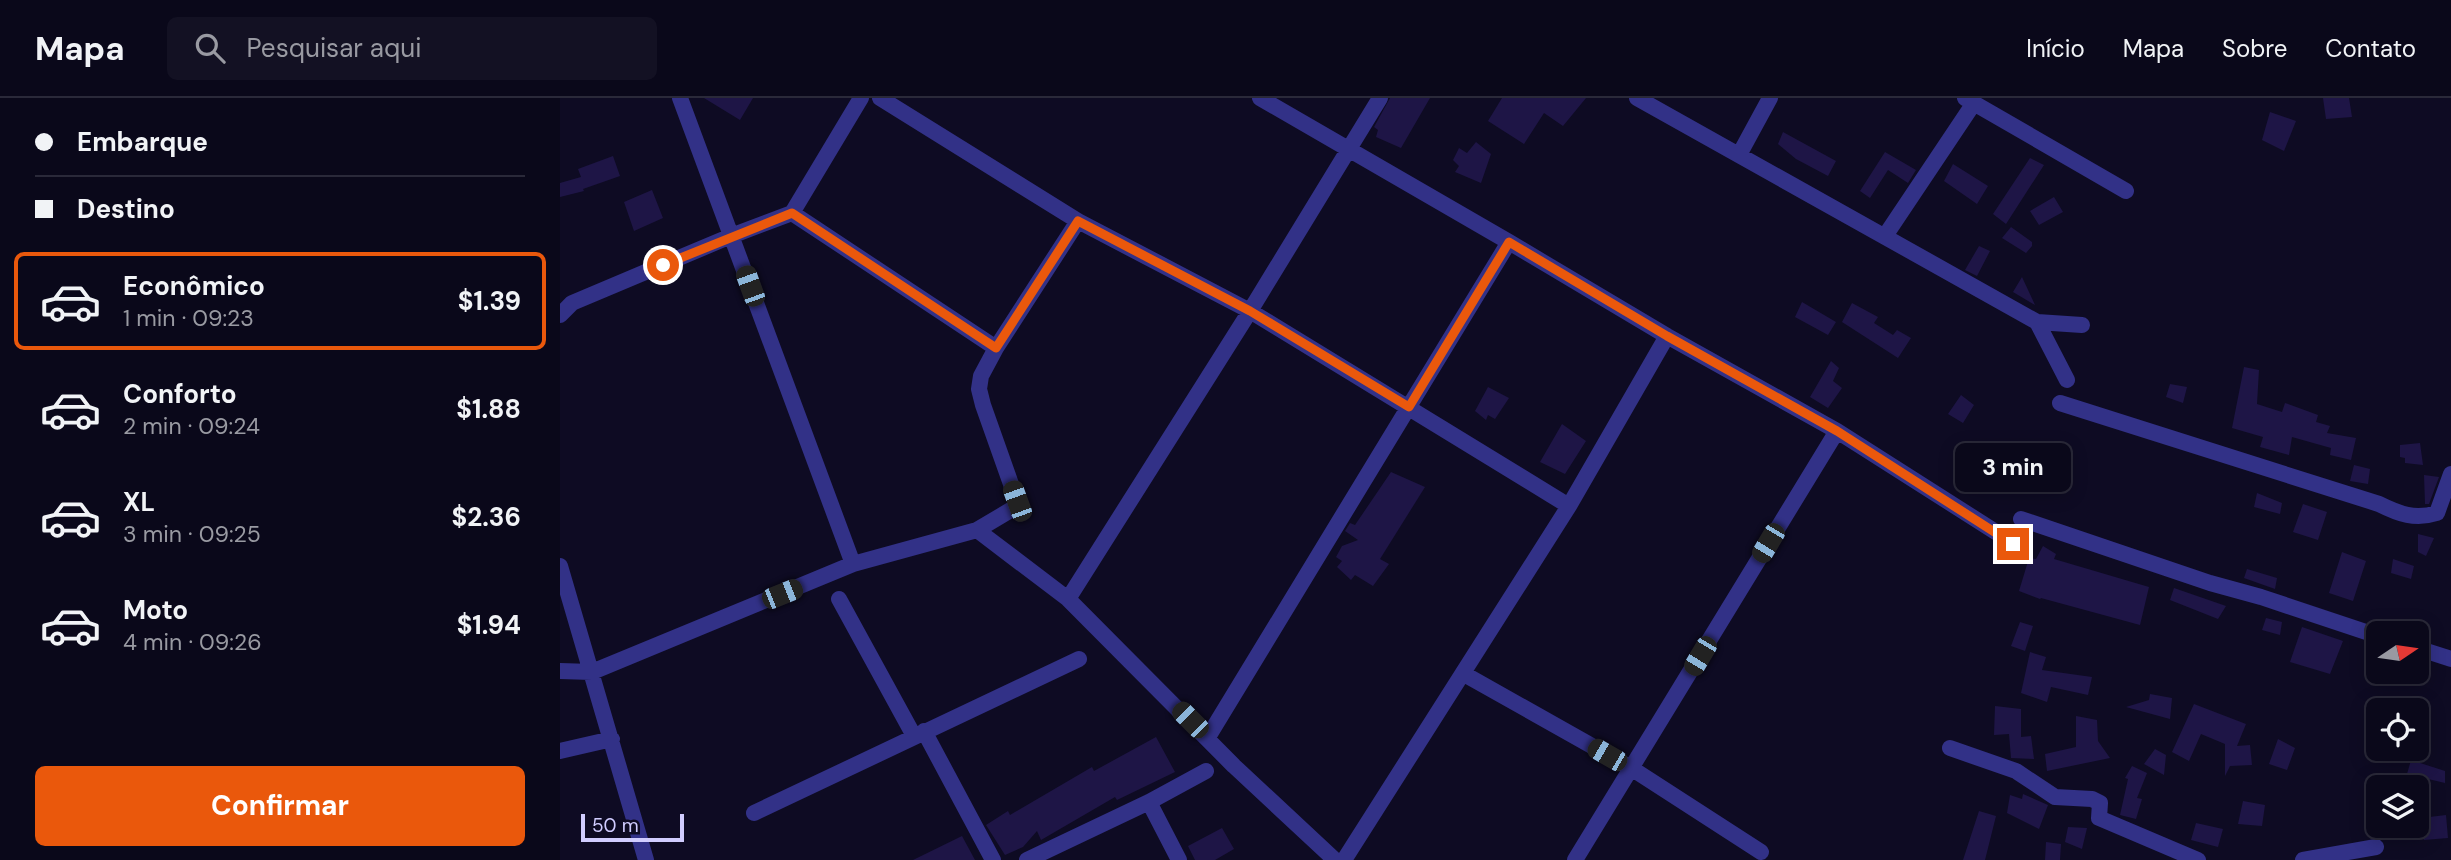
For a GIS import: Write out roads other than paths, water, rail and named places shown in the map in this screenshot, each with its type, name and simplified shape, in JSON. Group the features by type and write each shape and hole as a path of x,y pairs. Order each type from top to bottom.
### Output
{"street":[{"path":"680,98 853,564"},
{"path":"560,315 566,303 792,213 860,98"},
{"path":"880,98 1078,221 1250,311 1569,506"},
{"path":"1260,98 1667,336 1837,431 2013,544"},
{"path":"1069,599 1380,98"},
{"path":"1637,98 2037,322 2082,325"},
{"path":"1739,155 1770,98"},
{"path":"1885,236 1970,100 2126,191"},
{"path":"792,213 996,348"},
{"path":"560,671 592,672 853,564 977,530 1014,508 1017,501 979,389 981,376 996,348 1078,221"},
{"path":"1208,737 1509,242"},
{"path":"2037,322 2067,380"},
{"path":"1344,860 1569,506 1667,336"},
{"path":"2060,403 2379,504 2407,516 2437,513 2451,474"},
{"path":"1575,860 1837,431"},
{"path":"2021,519 2366,632"},
{"path":"977,530 1069,599 1234,766 1335,860"},
{"path":"560,566 646,860"},
{"path":"839,599 993,860"},
{"path":"2429,652 2451,659"},
{"path":"754,813 1079,659"},
{"path":"1464,674 1631,768 1761,852"},
{"path":"560,751 612,739"},
{"path":"1950,748 2016,771 2054,797 2092,799 2100,803 2099,818 2199,860"},
{"path":"1027,860 1149,802 1206,771"},
{"path":"1149,802 1179,860"},
{"path":"2303,860 2376,847"}]}
